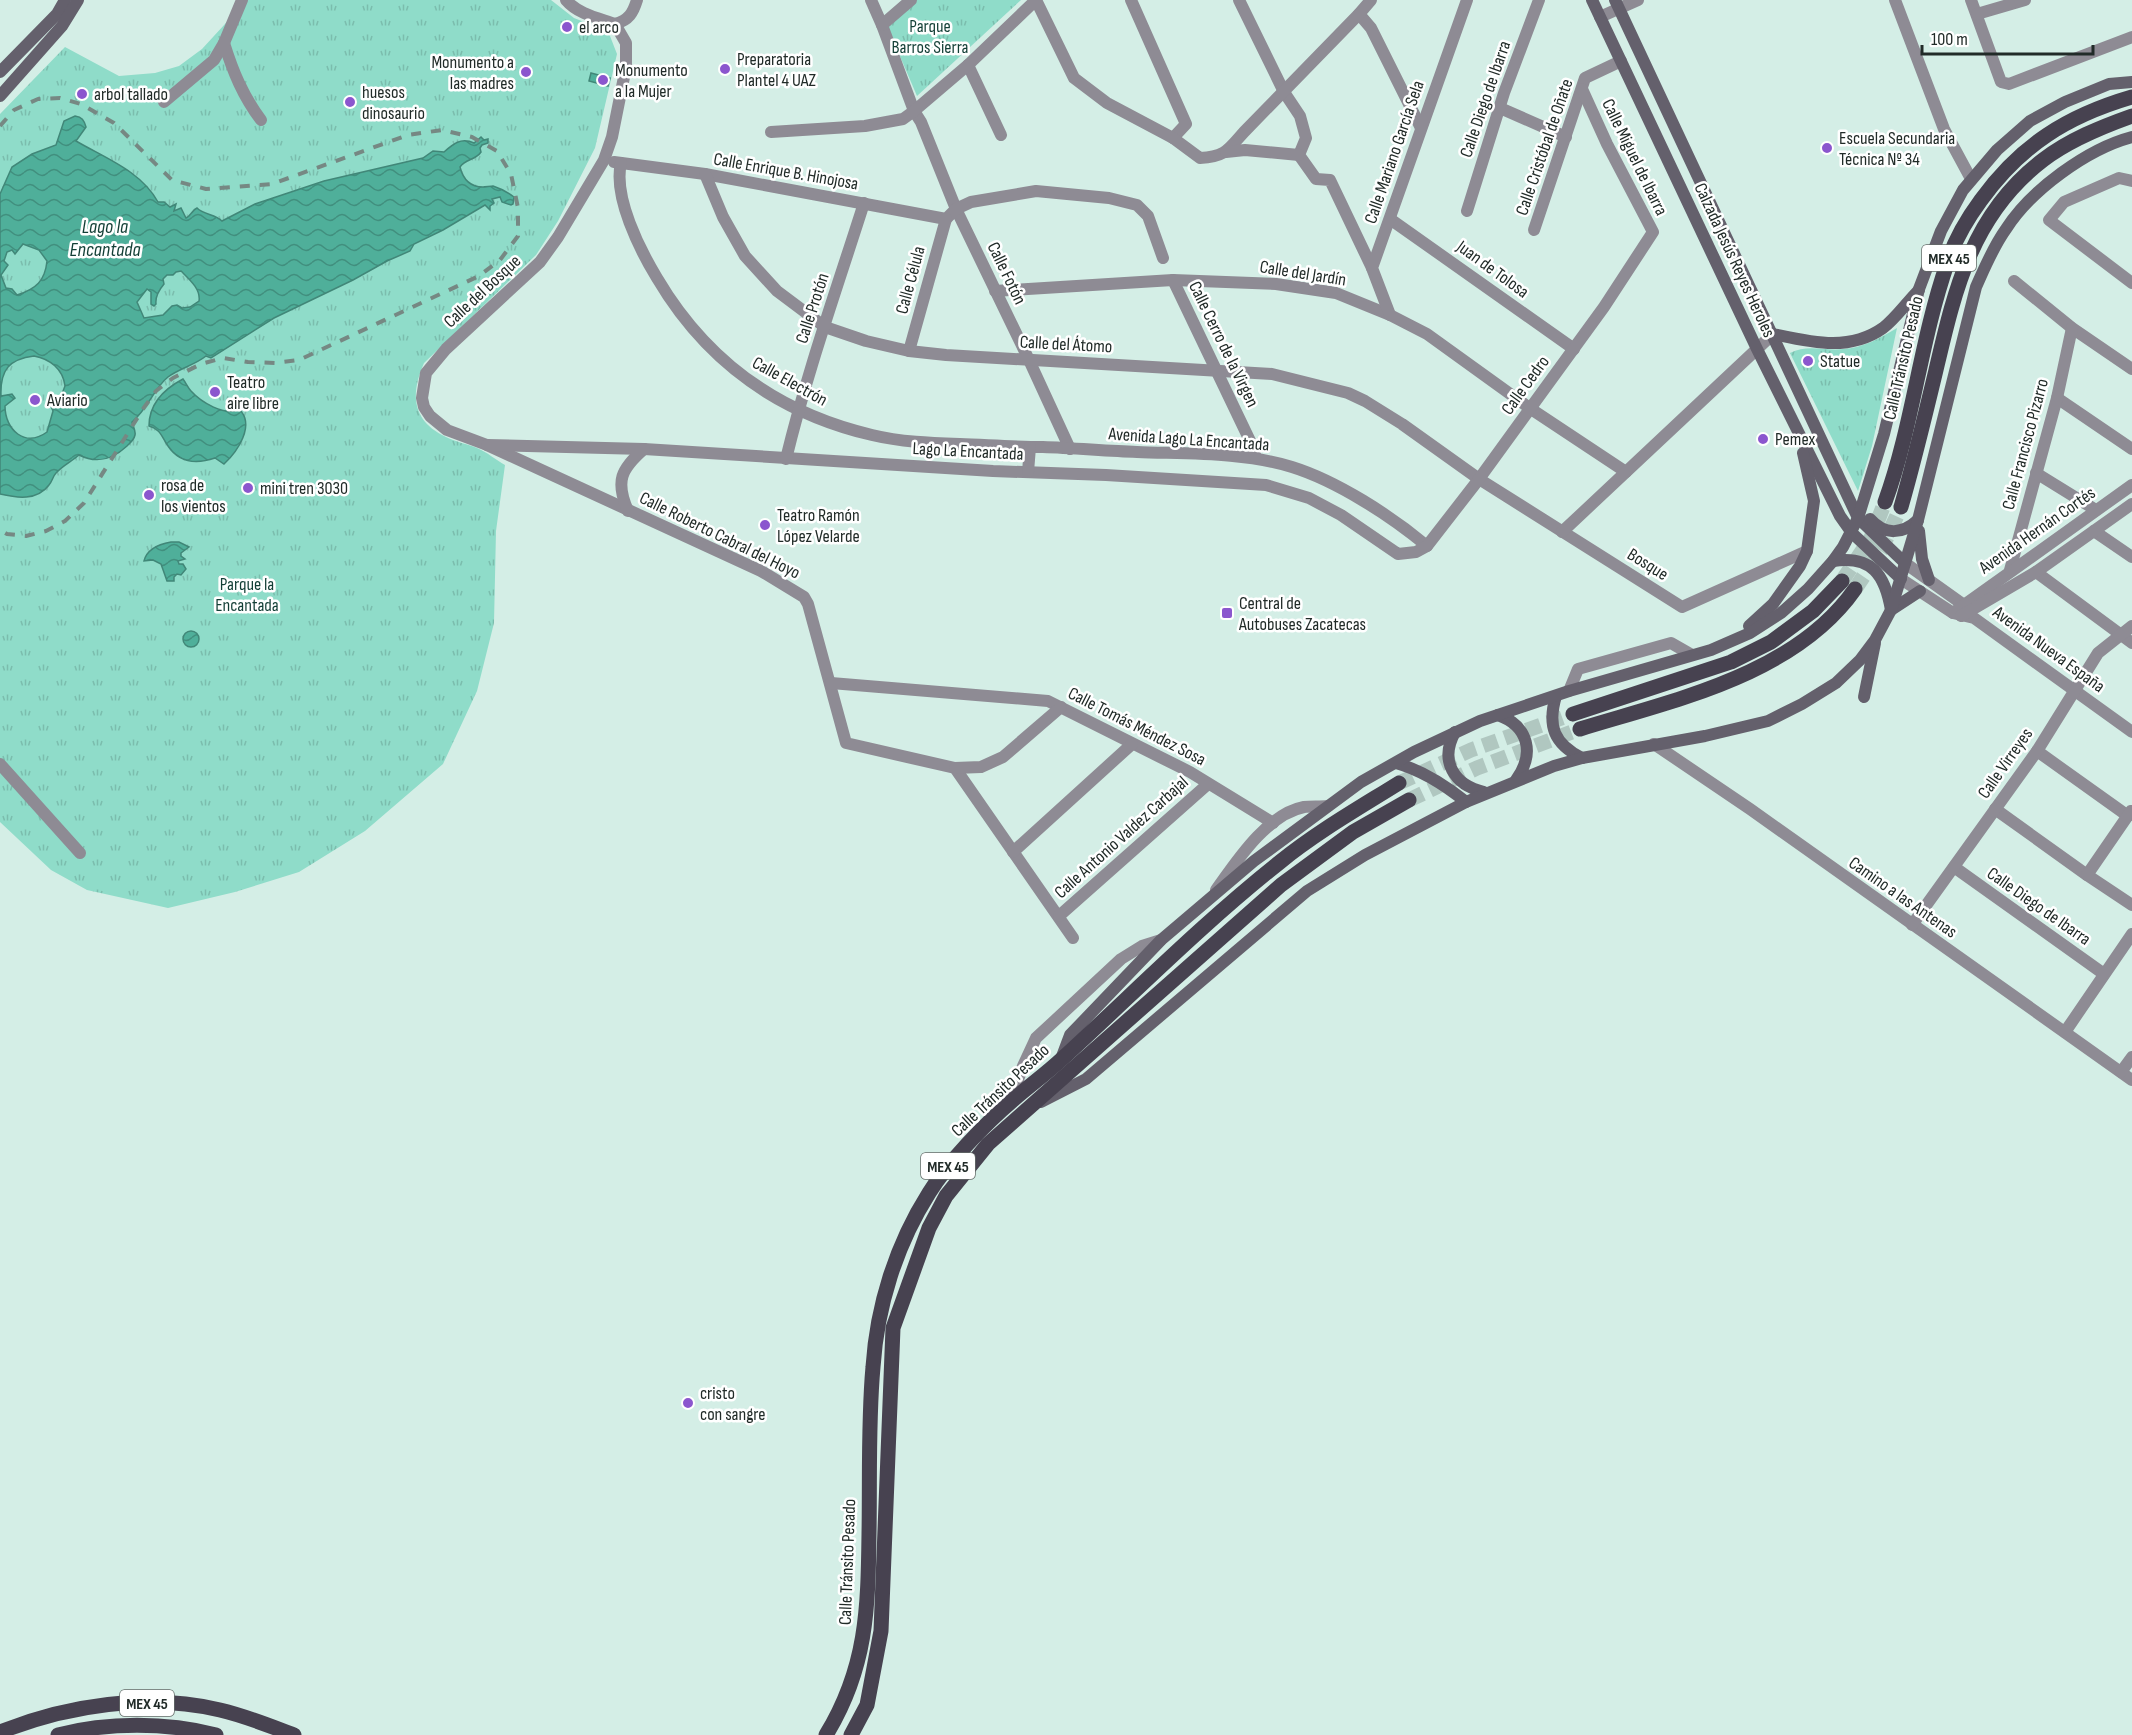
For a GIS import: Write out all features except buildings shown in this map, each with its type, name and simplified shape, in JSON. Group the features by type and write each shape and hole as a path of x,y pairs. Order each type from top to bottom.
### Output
{"main road":[{"name":"Calle Tránsito Pesado","path":"1885,502 1897,470 1947,262 1967,221 1999,176 2042,137 2080,116 2132,97"},
{"name":"Calle Tránsito Pesado","path":"1902,507 1958,281 1980,235 2013,187 2043,160 2074,140 2132,116"},
{"path":"1573,714 1731,662 1772,642 1813,611 1842,581"},
{"path":"1580,729 1708,689 1787,653 1822,626 1846,603 1855,590"},
{"name":"Calle Tránsito Pesado","path":"826,1735 839,1713 853,1676 867,1614 873,1366 877,1328 890,1277 908,1231 928,1193 944,1171 1010,1102 1061,1060 1167,958 1281,861 1345,816 1399,783"},
{"name":"Calle Tránsito Pesado","path":"851,1735 867,1705 881,1631 893,1328 928,1228 946,1196 988,1144 1289,879 1353,831 1409,800"},
{"name":"MEX 45","path":"0,1732 40,1718 85,1707 164,1702 219,1709 294,1735"},
{"name":"MEX 45","path":"58,1735 94,1728 148,1726 177,1728 216,1735"}],"street":[{"path":"0,72 57,14 65,0"},
{"path":"0,96 62,26 78,0"},
{"path":"164,102 214,60 224,43 242,0"},
{"path":"566,0 583,13 615,24 633,14 637,0"},
{"name":"Calle Fotón","path":"871,0 914,111 921,122 956,208 1070,449"},
{"path":"882,25 911,0"},
{"path":"771,132 865,126 903,119 968,65 1036,0 1074,78 1107,103 1173,138 1200,159 1217,158 1226,152 1371,0"},
{"path":"1131,0 1186,124 1173,138"},
{"path":"1239,0 1284,92 1300,116 1306,138 1299,155"},
{"name":"Calle Mariano García Sela","path":"1372,268 1467,0"},
{"name":"Calle Diego de Ibarra","path":"1467,211 1500,108 1539,0"},
{"name":"Calzada Jesús Reyes Heroles","path":"1592,0 1757,349 1840,516 1852,533 1901,579"},
{"path":"1600,17 1618,4 1638,0"},
{"path":"1895,0 1944,129 1971,179"},
{"path":"1971,0 2001,82 2009,84 2132,37"},
{"path":"1977,14 2025,0"},
{"name":"Calzada Jesús Reyes Heroles","path":"1618,4 1858,518"},
{"path":"1359,14 1371,28 1421,128"},
{"name":"Calle del Bosque","path":"487,445 447,430 430,416 424,407 422,398 426,373 436,359 540,262 558,237 604,160 612,137 626,67 626,43 615,24"},
{"path":"224,43 237,82 261,120"},
{"name":"Calle Cristóbal de Oñate","path":"1534,230 1585,78 1621,60"},
{"path":"968,65 1001,135"},
{"path":"1061,1060 1070,1035 1161,940 1254,861 1361,782 1455,732 1569,691 1692,655 1750,633 1781,614 1833,561 1852,533 1865,501 1919,289 1941,231 1971,179 1997,150 2030,121 2065,102 2132,73"},
{"path":"2109,84 2132,82"},
{"name":"Calle Miguel de Ibarra","path":"1582,89 1607,144 1653,232 1648,241"},
{"path":"1500,108 1566,137"},
{"path":"1029,1108 1086,1079 1307,891 1365,855 1484,792 1582,758 1705,736 1768,721 1836,683 1860,660 1875,640 1892,610 1918,520 1976,287 1989,256 2007,227 2026,204 2052,181 2099,151 2132,137"},
{"path":"1226,152 1245,150 1299,155 1316,179 1330,180 1372,268 1390,315"},
{"name":"Calle Enrique B. Hinojosa","path":"604,160 705,174 945,219"},
{"name":"Calle Electrón","path":"621,163 619,171 621,189 629,220 650,266 668,296 698,335 719,357 766,393 798,410 830,423 874,435 925,442 1070,449"},
{"name":"Calle del Átomo","path":"705,174 723,217 745,256 777,291 825,327 866,341 909,351 1272,374 1324,386 1365,401 1402,424 1479,479"},
{"path":"2129,179 2064,202 2049,220 2132,283"},
{"path":"945,219 956,208 971,202 1036,191 1109,198 1137,205 1148,216 1163,258"},
{"name":"Calle Protón","path":"786,459 798,410 864,203"},
{"name":"Calle Célula","path":"909,351 945,219"},
{"name":"Juan de Tolosa","path":"1390,219 1574,349"},
{"name":"Calle Cedro","path":"1427,546 1531,409 1622,282 1648,241"},
{"name":"Calle del Jardín","path":"995,291 1173,280 1275,284 1336,293 1390,315 1427,334 1531,409 1626,472"},
{"name":"Calle Cerro de la Virgen","path":"1173,280 1252,445 1256,458"},
{"path":"2014,281 2072,328 2132,369"},
{"path":"1563,532 1773,334 1816,343 1839,344 1863,339 1884,327 1919,289"},
{"name":"Calle Francisco Pizarro","path":"2010,570 2057,398 2072,328"},
{"path":"2057,398 2132,449"},
{"path":"1733,640 1773,604 1800,566 1807,551 1814,501 1799,434"},
{"name":"Lago La Encantada","path":"487,445 644,448 786,459 1266,485 1309,498 1341,515 1398,554 1416,552 1427,546"},
{"name":"Calle Roberto Cabral del Hoyo","path":"487,445 761,572 804,597 831,682 846,743 955,768"},
{"path":"1028,472 1030,447"},
{"path":"628,511 621,490 622,476 632,459 644,448"},
{"name":"Avenida Lago La Encantada","path":"1070,449 1256,458 1294,467 1329,482 1378,510 1427,546"},
{"path":"2036,473 2096,510"},
{"name":"Bosque","path":"1479,479 1682,607 1807,551"},
{"name":"Avenida Hernán Cortés","path":"1964,612 2010,570 2132,484"},
{"path":"1865,501 1866,512 1871,521 1889,532 1910,527 1918,520"},
{"name":"Avenida Hernán Cortés","path":"1964,612 2036,572 2132,504"},
{"path":"1858,518 1905,563 1929,580 1964,612"},
{"path":"1918,520 1919,543 1929,580"},
{"path":"2094,531 2132,557"},
{"path":"1833,561 1848,559 1862,561 1874,569 1883,580 1892,610"},
{"path":"2036,572 2132,643"},
{"path":"1901,579 1920,591 1964,612"},
{"path":"1892,610 1920,591"},
{"name":"Avenida Nueva España","path":"1964,612 2075,689 2132,732"},
{"name":"Calle Virreyes","path":"1912,925 2037,751 2098,653 2119,634 2132,626"},
{"path":"1864,697 1875,640"},
{"path":"1569,691 1578,669 1671,643 1692,655"},
{"name":"Calle Tomás Méndez Sosa","path":"831,682 1048,701 1208,784 1273,823"},
{"path":"1556,696 1552,711 1552,726 1558,740 1569,751 1582,758"},
{"path":"955,768 981,767 1003,756 1061,707"},
{"path":"1498,715 1508,718 1524,735 1527,759 1516,780"},
{"path":"1455,732 1449,742 1448,754 1455,776 1473,790 1484,792"},
{"path":"1013,852 1132,744"},
{"name":"Camino a las Antenas","path":"1654,744 2127,1076"},
{"path":"2037,751 2130,813 2087,875"},
{"path":"1396,763 1411,767 1466,802"},
{"path":"0,764 80,854"},
{"path":"955,768 1073,938"},
{"name":"Calle Antonio Valdez Carbajal","path":"1059,916 1208,784"},
{"path":"1208,901 1240,857 1273,823 1304,807 1328,806"},
{"path":"1995,809 2132,905"},
{"name":"Calle Diego de Ibarra","path":"1954,867 2104,974"},
{"path":"2065,1032 2132,934"},
{"path":"1010,1102 1036,1038 1121,959 1142,946 1161,940"},
{"path":"2127,1076 2132,1057"}],"green space":[{"name":"Parque la Encantada","path":"247,0 551,0 574,18 602,29 610,36 617,54 595,148 558,221 536,255 424,363 417,386 417,406 426,423 446,437 481,450 505,465 496,531 494,623 477,691 443,764 365,831 299,872 235,892 168,908 87,890 51,870 0,822 0,114 65,47 119,76 155,73 179,66 202,49"},
{"name":"Parque Barros Sierra","path":"917,0 1021,0 917,96 887,26"},
{"path":"1897,328 1872,446 1858,491 1790,353 1803,349 1857,347"}],"water":[{"path":"591,73 610,78 608,86 589,81"},
{"name":"Lago la Encantada","path":"75,116 81,118 86,127 76,141 132,174 151,191 158,202 164,202 170,207 176,204 174,211 181,208 186,218 197,208 222,221 255,204 324,181 423,158 433,151 444,152 461,141 474,143 481,137 484,140 488,139 488,143 482,145 479,155 460,167 463,175 474,186 493,186 507,192 514,197 513,204 502,202 500,197 492,199 494,203 490,206 490,210 485,205 414,244 410,251 274,318 211,358 206,356 172,374 132,422 134,437 131,443 116,455 98,460 79,455 58,470 49,485 39,494 20,497 0,494 0,194 12,167 32,154 56,145 64,121","holes":["23,244 39,250 47,261 42,279 34,287 17,295 12,289 6,288 1,275 8,265 4,261 7,252 12,250 15,254","181,271 194,284 199,301 190,307 172,306 163,315 144,318 137,302 147,289 151,292 151,304 154,306 164,284 163,279","34,356 50,362 59,370 65,386 58,404 50,404 53,411 47,432 31,438 24,437 12,429 5,406 15,398 12,394 1,396 4,373 12,363"]},
{"path":"183,379 191,391 207,404 220,410 239,409 244,415 246,423 243,438 224,464 215,458 195,462 183,459 173,452 159,432 149,426 152,411 159,398"},
{"path":"179,542 189,547 181,553 185,559 178,561 186,569 181,575 177,574 174,577 174,581 167,581 161,564 153,560 144,561 148,553 158,545"},
{"path":"191,631 197,633 199,639 197,645 191,647 185,645 183,639 185,633"}],"tunnel":[{"path":"1842,581 1871,538 1885,502"},
{"path":"1855,589 1881,550 1901,507"},
{"path":"1399,783 1471,750 1573,714"},
{"path":"1409,800 1477,768 1580,729"}],"railway":[{"path":"0,126 14,110 38,99 60,98 81,104 114,123 172,180 206,189 272,184 408,135 442,130 472,137 497,151 511,174 518,208 518,236 500,260 479,276 299,360 275,363 223,358 201,364 173,378 156,391 84,503 65,521 46,531 26,536 7,534 0,530"}],"place":[{"name":"el arco","path":"567,27"},
{"name":"Preparatoria Plantel 4 UAZ","path":"725,69"},
{"name":"Monumento a las madres","path":"526,72"},
{"name":"Monumento a la Mujer","path":"603,80"},
{"name":"arbol tallado","path":"82,94"},
{"name":"huesos dinosaurio","path":"350,102"},
{"name":"Escuela Secundaria Técnica Nº 34","path":"1827,148"},
{"name":"Statue","path":"1808,361"},
{"name":"Teatro aire libre","path":"215,392"},
{"name":"Aviario","path":"35,400"},
{"name":"Pemex","path":"1763,439"},
{"name":"mini tren 3030","path":"248,488"},
{"name":"rosa de los vientos","path":"149,495"},
{"name":"Teatro Ramón López Velarde","path":"765,525"},
{"name":"Central de Autobuses Zacatecas","path":"1227,613"},
{"name":"cristo con sangre","path":"688,1403"}]}
